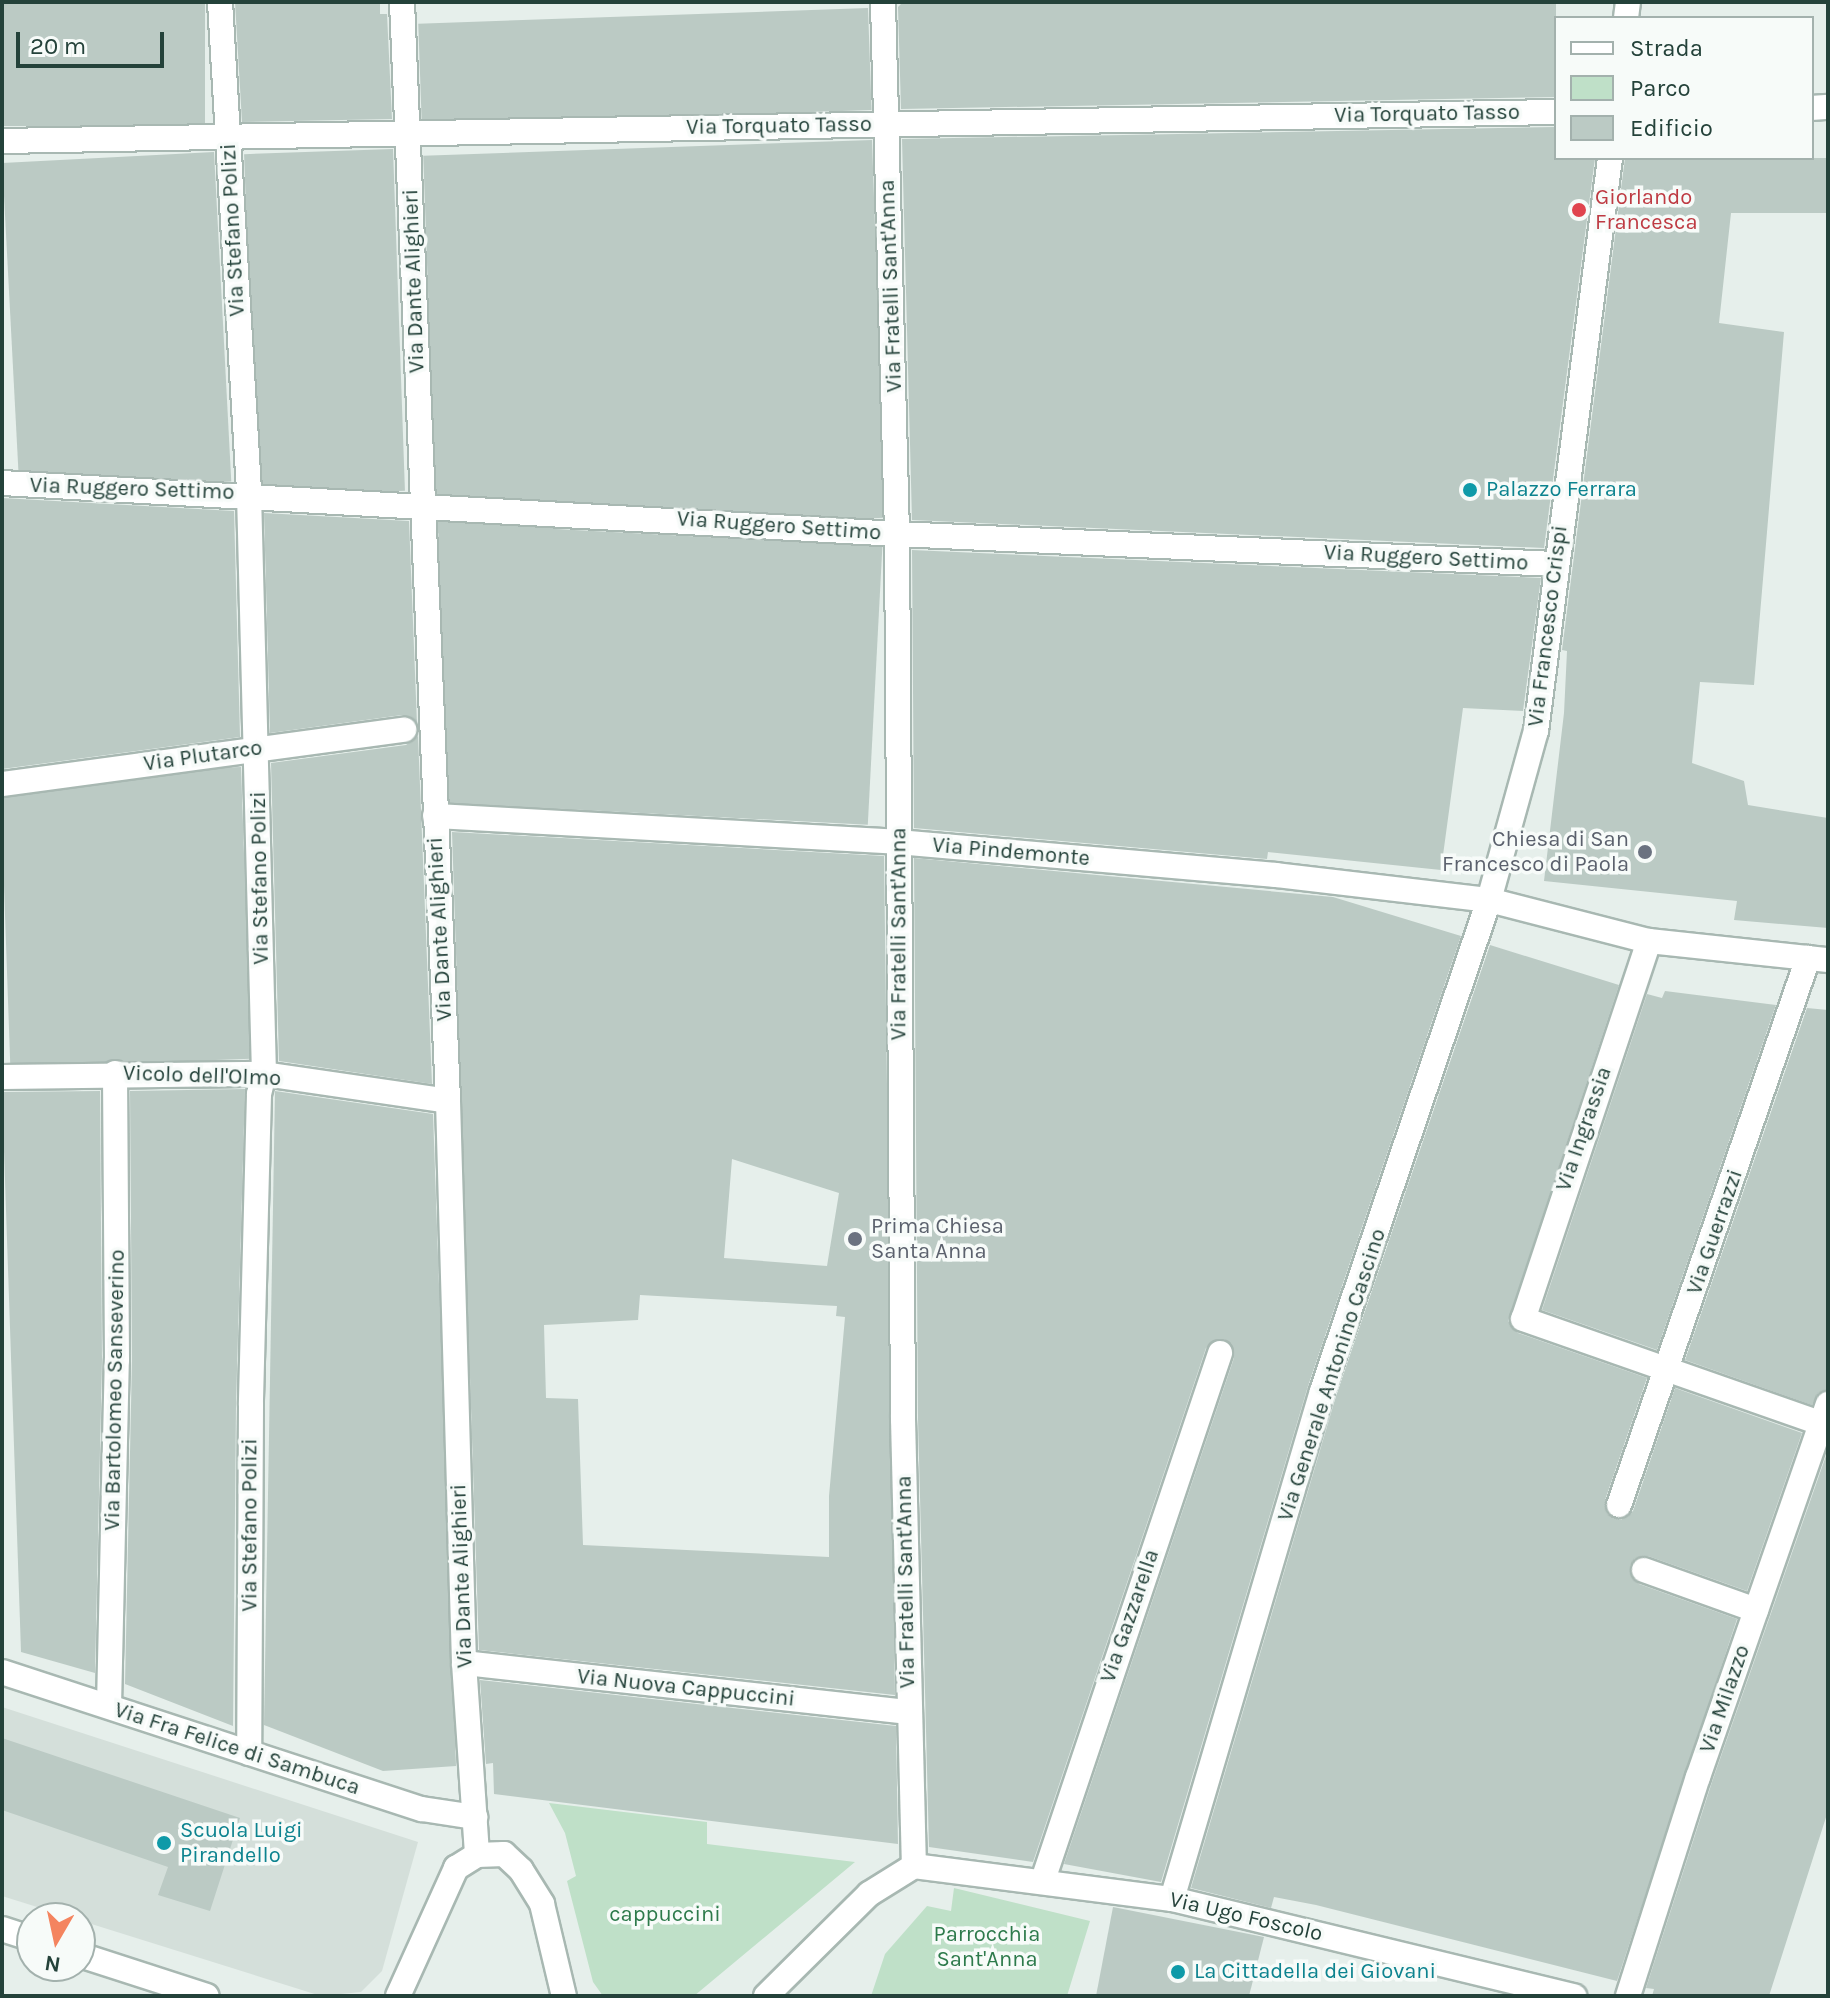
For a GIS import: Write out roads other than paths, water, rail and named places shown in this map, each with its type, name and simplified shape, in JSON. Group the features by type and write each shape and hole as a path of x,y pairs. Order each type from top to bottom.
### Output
{"street":[{"name":"Via Stefano Polizi","path":"220,2 249,494 264,1074 259,1094 251,1405 249,1753"},
{"name":"Via Dante Alighieri","path":"402,2 448,1101 464,1663 477,1855"},
{"name":"Via Fratelli Sant'Anna","path":"883,2 897,534 908,1712 914,1866"},
{"name":"Via Torquato Tasso","path":"2,141 228,134 1554,112"},
{"name":"Via Francesco Crispi","path":"1489,900 1536,731 1610,160"},
{"name":"Via Ruggero Settimo","path":"2,483 249,494 897,534 1556,564"},
{"name":"Via Plutarco","path":"2,784 404,730"},
{"name":"Via Pindemonte","path":"435,816 898,842 1489,900 1649,941 1818,959"},
{"name":"Via Generale Antonino Cascino","path":"1172,1899 1322,1391 1489,900"},
{"name":"Via Ingrassia","path":"1649,941 1523,1319 1668,1369"},
{"name":"Via Guerrazzi","path":"1619,1505 1818,959"},
{"name":"Vicolo dell'Olmo","path":"2,1077 115,1073 264,1074 448,1101"},
{"name":"Via Bartolomeo Sanseverino","path":"109,1706 117,1360 115,1073"},
{"name":"Via Gazzarella","path":"1043,1880 1220,1353"},
{"path":"1668,1369 1825,1414"},
{"name":"Via Milazzo","path":"1628,1996 1756,1610 1825,1414"},
{"path":"1644,1570 1756,1610"},
{"name":"Via Nuova Cappuccini","path":"464,1663 908,1712"},
{"name":"Via Fra Felice di Sambuca","path":"2,1672 422,1809 475,1817"},
{"path":"398,1996 442,1889 456,1868 477,1855 504,1854 521,1870 542,1904 564,1996"},
{"name":"Via Ugo Foscolo","path":"914,1866 1043,1880 1172,1899 1574,1996"},
{"path":"766,1996 869,1894 914,1866"},
{"path":"96,1960 207,1996"}],"place":[{"name":"Giorlando Francesca","path":"1579,210"},
{"name":"Palazzo Ferrara","path":"1470,490"},
{"name":"Chiesa di San Francesco di Paola","path":"1645,852"},
{"name":"Prima Chiesa Santa Anna","path":"855,1239"},
{"name":"Scuola Luigi Pirandello","path":"164,1843"},
{"name":"La Cittadella dei Giovani","path":"1178,1972"}],"park label":[{"name":"cappuccini","path":"665,1915"},
{"name":"Parrocchia Sant'Anna","path":"987,1946"}]}
